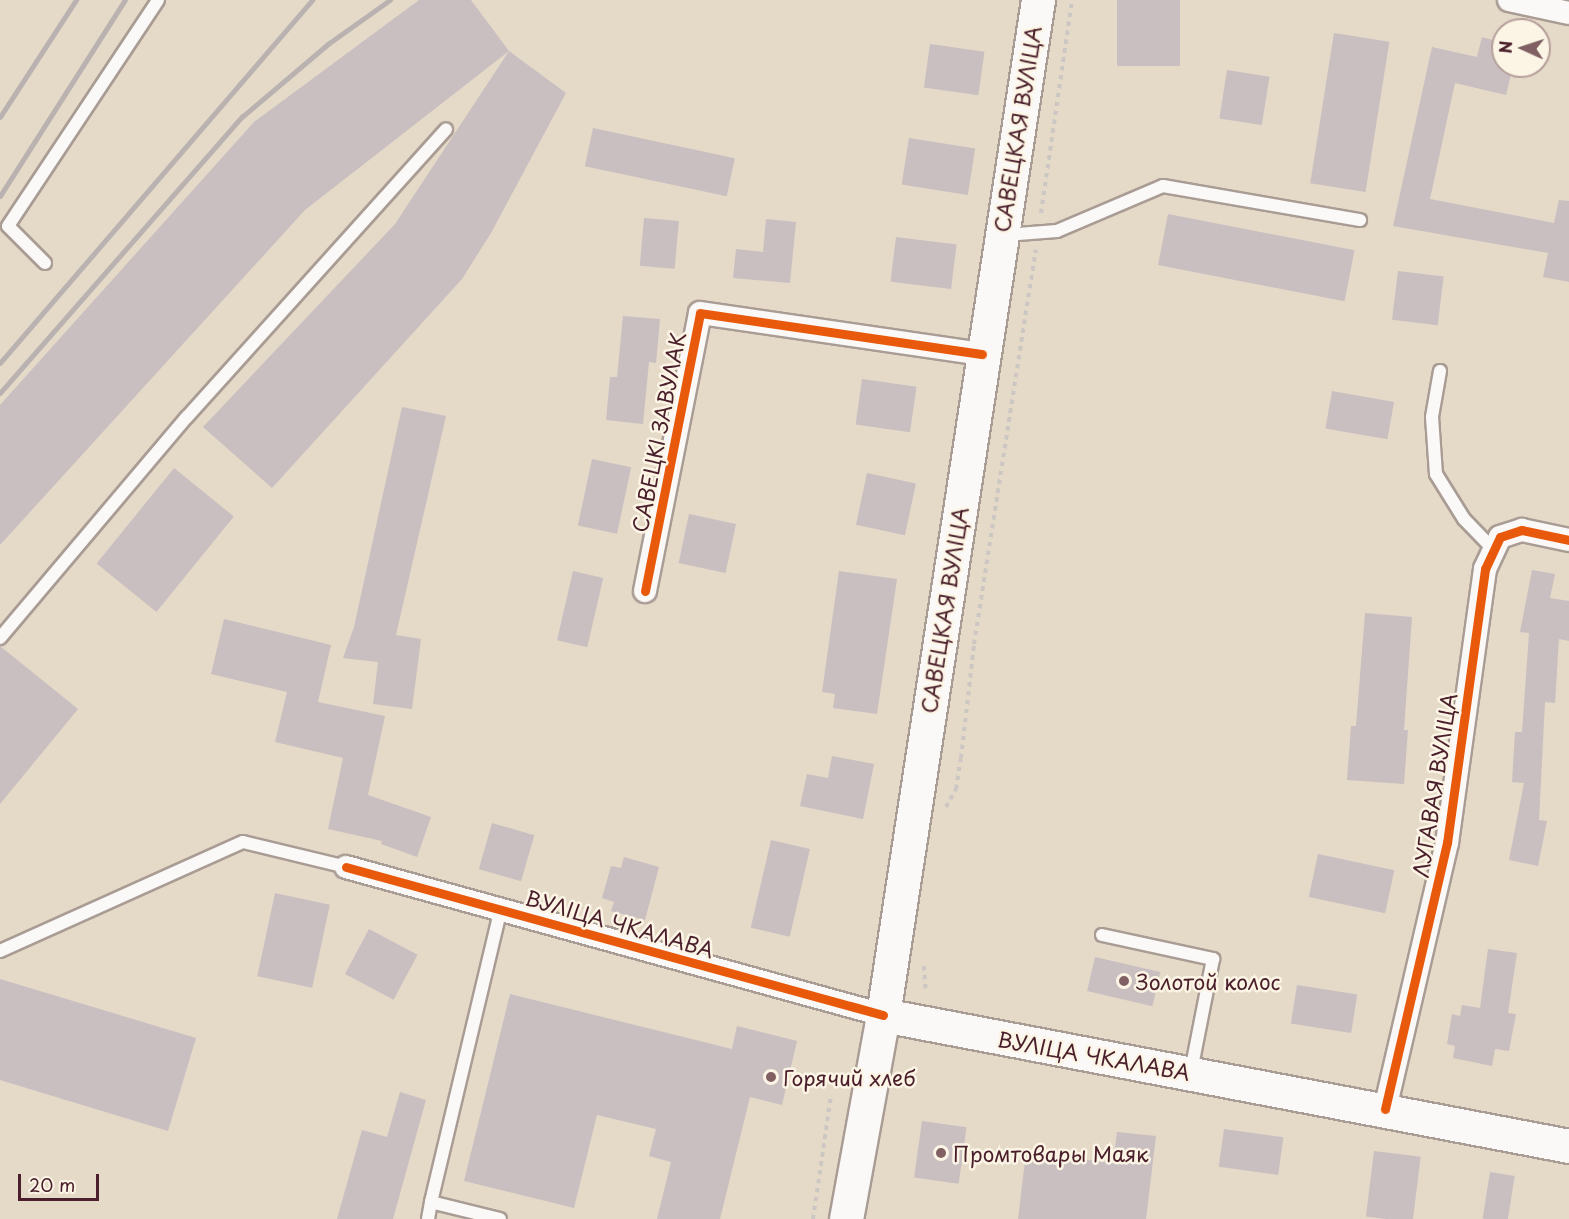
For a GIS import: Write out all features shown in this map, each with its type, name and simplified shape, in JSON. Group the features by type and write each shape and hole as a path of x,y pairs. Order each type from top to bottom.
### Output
{"main road":[{"name":"САВЕЦКАЯ ВУЛІЦА","path":"846,1219 883,1016 982,354 1038,0"},
{"name":"ВУЛІЦА ЧКАЛАВА","path":"883,1016 1191,1072 1569,1146"}],"street":[{"path":"1509,0 1569,13"},
{"name":"САВЕЦКІ ЗАВУЛАК","path":"645,591 700,313 982,354"},
{"name":"ЛУГАВАЯ ВУЛІЦА","path":"1385,1109 1447,843 1485,569 1500,537 1522,530 1569,540"},
{"name":"ВУЛІЦА ЧКАЛАВА","path":"346,867 501,908 883,1016"}],"lane":[{"path":"45,263 8,226 158,0"},
{"path":"0,638 187,417 446,129"},
{"path":"1001,235 1057,231 1163,186 1359,220"},
{"path":"1440,371 1432,417 1436,474 1464,519 1494,550"},
{"path":"0,951 243,842 346,867"},
{"path":"428,1219 501,908"},
{"path":"1102,935 1213,959 1191,1072"},
{"path":"431,1202 500,1219"}],"path":[{"path":"943,814 956,789 972,690 974,644 1039,232 1072,0"},
{"path":"925,957 923,991 930,994"},
{"path":"813,1219 831,1095"}],"building":[{"path":"419,0 471,0 509,51 305,210 0,545 0,405 254,122"},
{"path":"1117,0 1180,0 1180,66 1117,66"},
{"path":"1334,33 1389,42 1366,192 1310,183"},
{"path":"1482,37 1491,40 1491,78 1510,78 1506,95 1455,83 1430,199 1554,223 1559,200 1569,201 1569,282 1543,277 1548,253 1393,226 1432,47 1477,57"},
{"path":"930,44 984,52 978,95 924,88"},
{"path":"509,51 566,93 491,233 462,279 272,488 203,427 395,224"},
{"path":"1227,70 1269,77 1262,125 1219,118"},
{"path":"593,128 735,158 727,196 585,166"},
{"path":"909,138 975,148 968,195 902,184"},
{"path":"1168,214 1355,250 1345,301 1158,265"},
{"path":"644,218 679,221 675,269 640,266"},
{"path":"766,219 796,222 790,283 733,278 736,249 763,252"},
{"path":"896,237 957,244 951,289 891,282"},
{"path":"1398,271 1444,277 1438,325 1392,320"},
{"path":"623,316 660,319 656,363 649,362 643,424 606,420 610,377 617,377"},
{"path":"862,379 916,387 910,432 856,425"},
{"path":"1332,391 1394,402 1387,439 1325,428"},
{"path":"402,407 446,416 396,635 421,639 412,709 373,704 378,662 343,658 354,627"},
{"path":"592,459 631,467 617,534 578,526"},
{"path":"174,468 234,516 156,612 97,564"},
{"path":"867,473 916,483 905,535 856,525"},
{"path":"689,514 736,524 726,573 679,563"},
{"path":"1532,570 1555,574 1550,598 1569,601 1569,641 1559,639 1555,703 1545,702 1539,820 1547,821 1538,866 1509,860 1524,783 1512,782 1515,732 1522,732 1529,633 1520,632"},
{"path":"573,571 603,578 587,647 557,640"},
{"path":"839,571 897,579 877,714 833,708 835,694 822,692"},
{"path":"1365,613 1412,617 1404,730 1408,730 1404,784 1347,780 1351,726 1356,726"},
{"path":"224,619 331,645 318,702 385,716 368,795 431,817 417,857 381,844 382,841 328,829 343,758 275,742 287,692 211,674"},
{"path":"0,646 78,709 0,804"},
{"path":"832,756 874,764 863,819 800,806 807,774 828,778"},
{"path":"492,823 534,835 521,881 479,869"},
{"path":"771,840 810,849 790,937 751,928"},
{"path":"1318,854 1394,870 1385,913 1309,897"},
{"path":"624,857 659,867 645,920 611,911 614,902 602,898 611,866 621,868"},
{"path":"275,893 330,905 312,988 257,976"},
{"path":"369,929 418,955 394,1000 345,974"},
{"path":"1488,949 1517,953 1508,1013 1516,1014 1509,1051 1495,1049 1492,1066 1453,1058 1455,1046 1447,1044 1452,1014 1460,1016 1462,1005 1480,1008"},
{"name":"Золотой колос","path":"1095,957 1160,972 1152,1006 1087,991"},
{"path":"0,979 196,1038 168,1131 0,1080"},
{"path":"1297,985 1357,995 1351,1033 1291,1024"},
{"path":"510,994 732,1049 737,1026 797,1041 782,1105 750,1097 720,1219 657,1219 671,1162 649,1156 656,1129 597,1115 574,1208 464,1181"},
{"path":"400,1092 426,1100 393,1219 337,1219 362,1130 387,1137"},
{"name":"Промтовары Маяк","path":"922,1121 967,1127 959,1184 914,1177"},
{"path":"1224,1129 1283,1137 1278,1175 1219,1167"},
{"path":"1117,1132 1156,1136 1146,1219 1018,1219 1026,1152 1113,1163"},
{"path":"1374,1151 1421,1157 1413,1219 1366,1217"},
{"path":"1490,1172 1515,1176 1508,1219 1483,1218"}],"railway":[{"path":"0,117 76,0"},
{"path":"0,196 125,0"},
{"path":"0,363 312,0"},
{"path":"0,393 242,117 328,44 390,0"}],"cycle path":[{"path":"645,591 700,313 982,354"},
{"path":"1385,1109 1447,843 1485,569 1500,537 1522,530 1569,540"},
{"path":"346,867 883,1015"}],"place":[{"name":"Золотой колос","path":"1124,981"},
{"name":"Горячий хлеб","path":"771,1077"},
{"name":"Промтовары Маяк","path":"941,1153"}]}
